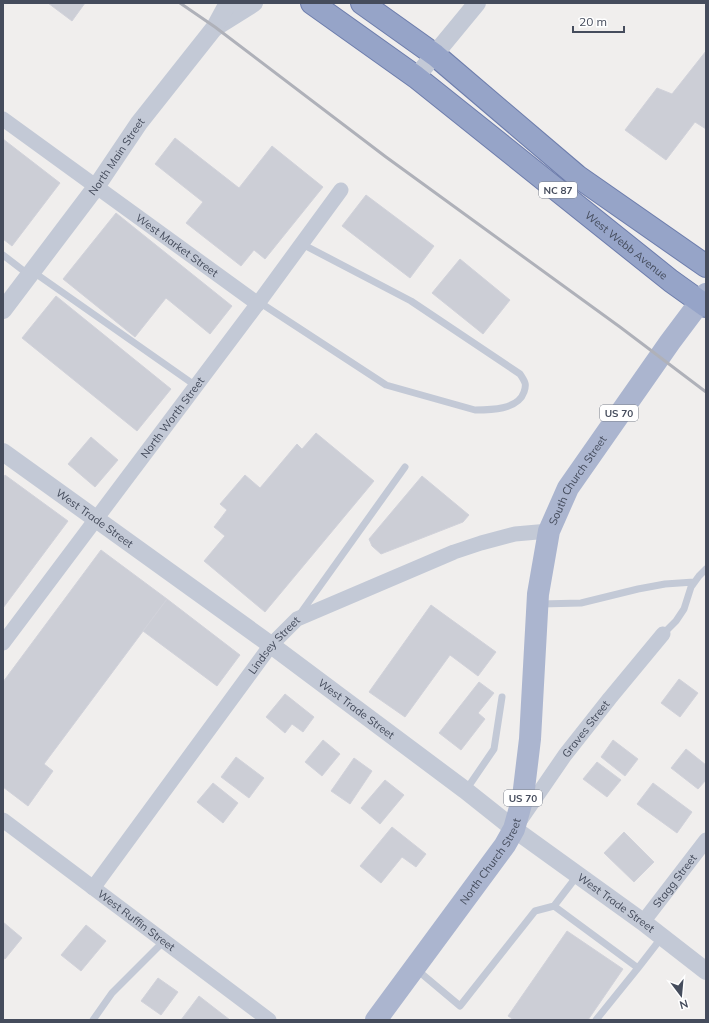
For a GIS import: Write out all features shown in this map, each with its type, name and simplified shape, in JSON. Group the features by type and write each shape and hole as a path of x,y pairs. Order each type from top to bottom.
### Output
{"highway":[{"name":"NC 87","path":"312,3 416,77"},
{"name":"NC 87","path":"362,3 435,55 577,176 706,266"},
{"name":"West Webb Avenue","path":"416,77 665,276 704,301"}],"main road":[{"name":"South Church Street","path":"549,531 568,488 665,348 704,301"},
{"name":"North Church Street","path":"376,1020 506,845 514,829 523,797 530,739 538,594 549,531"}],"street":[{"name":"North Main Street","path":"3,310 96,187 139,123 215,27 228,3"},
{"path":"215,27 254,3"},
{"path":"416,77 477,3"},
{"name":"West Market Street","path":"3,119 259,303"},
{"name":"North Worth Street","path":"3,643 259,303 341,190"},
{"name":"West Trade Street","path":"3,452 272,645 466,790 514,829 643,922 706,971"},
{"name":"Lindsey Street","path":"93,888 272,645 297,619 454,552 515,534 549,531"},
{"name":"Graves Street","path":"514,829 566,755 610,698 663,634"},
{"name":"West Ruffin Street","path":"5,827 93,888 269,1020"},
{"name":"Stagg Street","path":"643,922 706,840"}],"lane":[{"path":"259,303 386,385 475,410 488,410 514,404 522,397 525,384 520,374 411,301 302,244"},
{"path":"3,255 196,386"},
{"path":"297,619 405,467"},
{"path":"663,634 676,621 684,609 694,582 706,569"},
{"path":"538,604 581,603 638,589 665,584 694,582"},
{"path":"466,790 494,749 502,697"},
{"path":"414,968 460,1006 535,911 554,906 578,876"},
{"path":"554,906 638,968"},
{"path":"596,1020 662,937"},
{"path":"93,1020 112,993 127,976 164,941"}],"building":[{"path":"48,3 85,3 72,21"},
{"path":"706,51 706,129 695,122 666,160 625,130 657,88 672,94"},
{"path":"175,138 239,188 272,146 323,187 265,259 254,250 241,266 186,223 203,202 155,164"},
{"path":"3,139 60,183 12,246 3,239"},
{"path":"366,195 434,246 410,278 342,226"},
{"path":"116,213 232,306 210,334 166,298 135,337 63,279"},
{"path":"460,259 510,300 483,334 432,293"},
{"path":"56,296 171,389 137,431 22,338"},
{"path":"316,433 374,481 265,612 204,561 225,536 214,527 227,510 220,504 245,475 260,488 297,444 302,449"},
{"path":"91,437 118,460 95,487 68,464"},
{"path":"5,475 68,521 3,608 3,479"},
{"path":"422,476 469,515 463,522 381,554 372,546 369,539"},
{"path":"101,550 167,599 44,764 53,771 28,806 3,787 3,682"},
{"path":"167,599 240,655 217,686 143,631"},
{"path":"431,605 496,652 478,676 450,655 405,717 369,692"},
{"path":"679,679 698,693 680,717 661,703"},
{"path":"479,682 494,693 478,713 485,719 461,750 439,733"},
{"path":"285,694 314,717 303,732 292,724 285,733 266,717"},
{"path":"323,740 340,754 322,776 305,762"},
{"path":"613,740 638,759 625,776 601,757"},
{"path":"686,749 706,765 706,780 698,789 671,768"},
{"path":"236,757 264,778 249,798 221,777"},
{"path":"354,758 372,771 350,804 331,791"},
{"path":"597,762 621,780 607,797 583,779"},
{"path":"385,780 404,795 380,824 361,808"},
{"path":"213,783 238,803 223,823 197,802"},
{"path":"653,783 692,812 677,833 637,804"},
{"path":"392,827 426,854 416,867 402,857 381,883 360,866"},
{"path":"624,832 654,862 634,882 604,853"},
{"path":"3,922 22,938 5,959 3,958"},
{"path":"86,925 106,941 81,971 61,955"},
{"path":"567,931 623,969 588,1020 514,1020 508,1016"},
{"path":"158,978 178,992 161,1015 141,1001"},
{"path":"199,996 230,1020 181,1020"}],"railway":[{"path":"180,3 215,27 386,157 620,327 706,392"}]}
